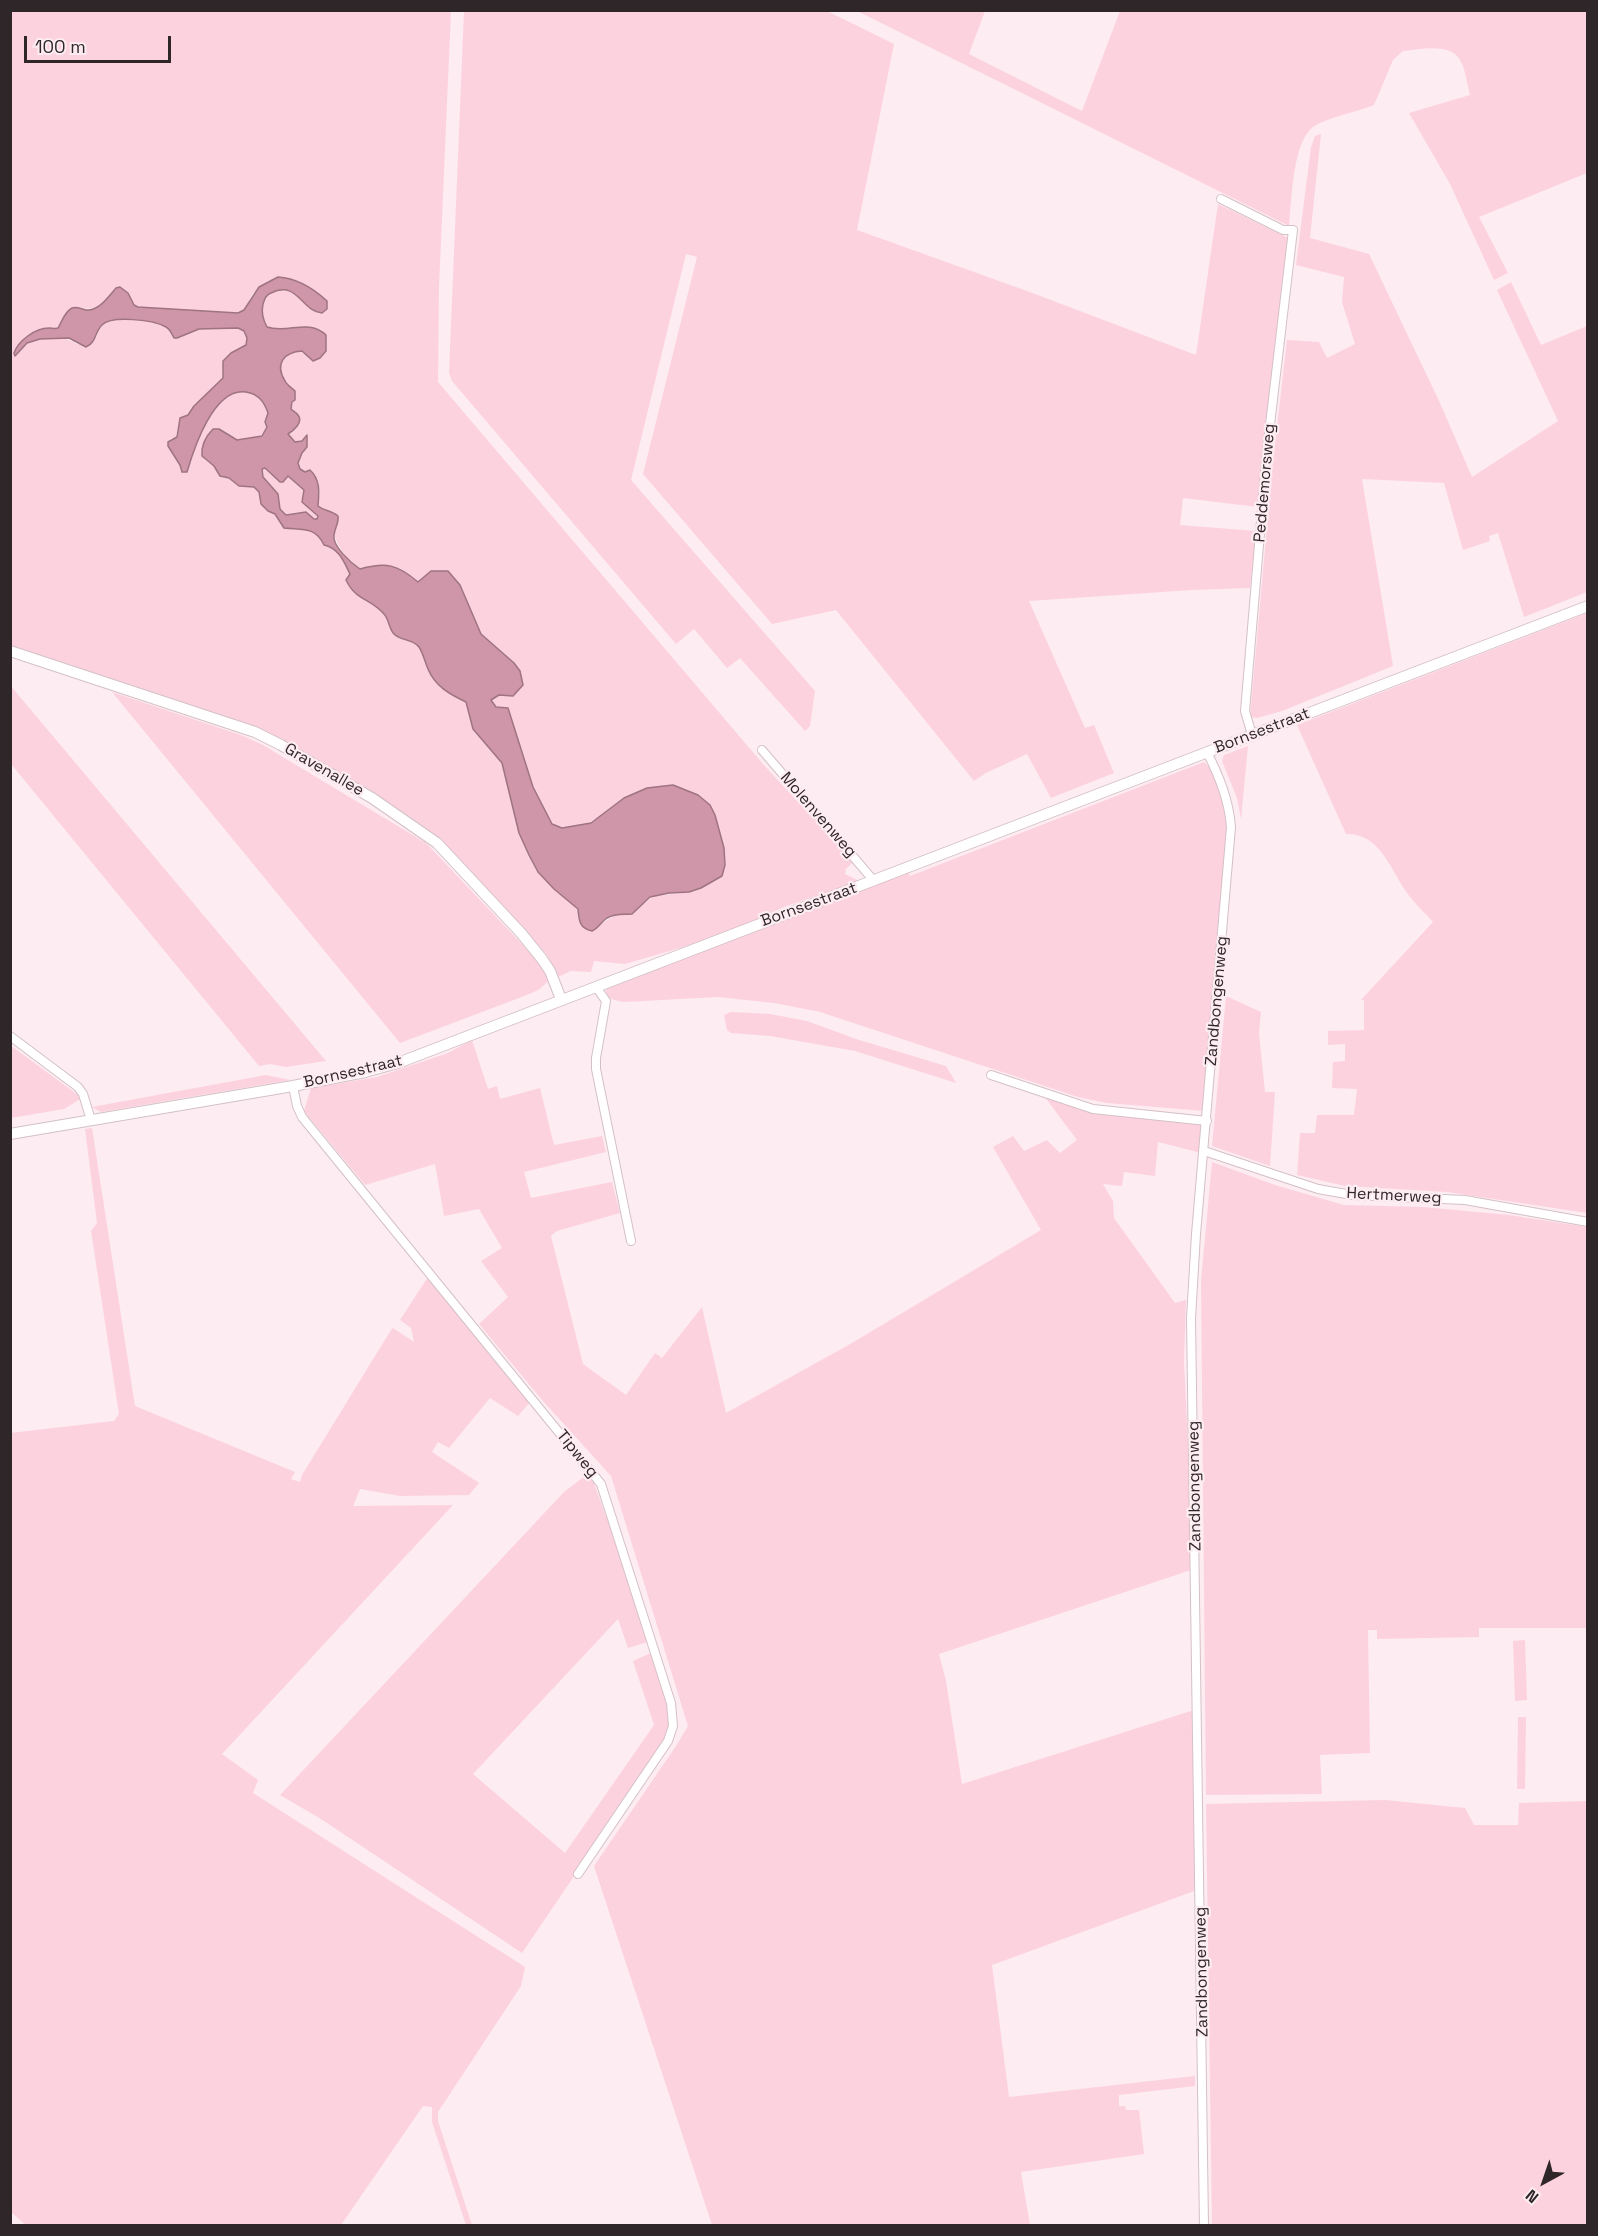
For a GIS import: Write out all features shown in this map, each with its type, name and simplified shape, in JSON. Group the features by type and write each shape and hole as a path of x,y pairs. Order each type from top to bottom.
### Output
{"street":[{"name":"Peddemorsweg","path":"1221,199 1283,230 1293,230 1267,450 1245,711 1252,735"},
{"name":"Bornsestraat","path":"10,1134 293,1086 398,1063 1587,606"},
{"name":"Gravenallee","path":"10,651 255,732 372,798 437,843 460,867 543,959 561,999"},
{"name":"Molenvenweg","path":"762,750 874,881"},
{"name":"Zandbongenweg","path":"1204,2226 1191,1318 1196,1234 1231,827 1230,810 1225,794 1207,752"},
{"path":"596,987 606,1001 596,1069 631,1241"},
{"path":"10,1036 78,1087 83,1094 91,1120"},
{"path":"991,1075 1093,1109 1207,1121"},
{"name":"Tipweg","path":"293,1086 302,1117 601,1485 671,1703 674,1726 668,1741 578,1874"},
{"name":"Hertmerweg","path":"1204,1151 1318,1189 1352,1195 1465,1200 1587,1222"}],"shaded area":[{"path":"10,11 451,11 439,287 438,382 763,764 853,862 846,869 845,874 859,881 784,907 721,936 625,964 594,961 591,972 571,971 558,977 547,955 438,838 424,827 264,733 11,647","holes":["278,277 288,278 303,285 315,312 299,297 283,290 268,294 263,307 263,315 267,327 286,329 311,326 309,355 296,352 285,357 282,362 281,368 285,381 295,391 288,434 295,442 302,441 306,435 307,447 298,463 300,469 305,472 310,470 320,493 318,506 326,510 341,549 360,569 391,566 404,571 418,582 431,571 448,571 460,584 481,634 514,663 513,696 499,695 491,700 496,707 508,708 533,787 552,824 562,827 579,826 595,819 618,803 719,832 724,848 725,865 701,888 689,892 654,896 629,915 617,914 601,924 578,909 538,872 519,833 502,763 473,729 466,702 448,693 439,685 431,675 419,647 394,634 384,614 350,588 346,581 350,574 338,552 324,545 312,532 284,528 277,517 262,503 259,492 254,487 239,486 229,478 220,476 214,466 204,459 219,429 237,440 261,436 267,427 265,422 268,413 257,396 246,392 235,393 224,399 207,421 187,472 180,469 180,465 168,446 170,439 177,437 182,418 188,415 194,406 223,378 222,370 231,353 246,345 247,338 244,331 238,328 199,329 177,338 163,325 136,320 116,320 103,324 97,337 77,344 60,338 41,338 28,343 15,355 28,336 50,328 54,330 63,317 78,307 90,308 100,305 116,288 128,293 134,305 138,307 238,313 244,310 253,293"]},
{"path":"464,11 827,11 894,44 857,230 1196,355 1218,204 1288,238 1258,507 1183,498 1180,525 1256,531 1250,588 1029,601 1085,728 1094,725 1114,773 1051,798 1027,754 974,781 836,610 772,624 643,474 697,257 686,254 631,480 815,691 810,726 805,731 740,658 727,668 694,629 676,644 452,381 449,373"},
{"path":"857,11 985,11 969,54 1082,111 1120,11 1587,11 1587,173 1479,217 1508,273 1494,280 1450,184 1409,113 1470,95 1463,66 1457,56 1444,49 1427,48 1403,51 1393,60 1374,105 1323,122 1308,132 1298,156 1289,226"},
{"path":"1321,134 1310,238 1369,254 1440,403 1472,477 1558,421 1497,290 1511,282 1541,345 1587,326 1587,592 1524,617 1498,533 1489,536 1490,541 1463,550 1444,483 1362,479 1393,666 1282,711 1257,718 1250,717 1272,470 1287,340 1319,342 1327,358 1355,344 1342,302 1344,277 1296,265 1311,147 1315,136"},
{"path":"278,277 291,279 316,292 327,301 327,309 322,313 309,307 293,293 280,290 267,296 262,310 267,327 275,329 313,328 326,335 326,351 320,358 313,361 302,351 296,352 286,356 281,369 286,382 295,391 295,400 292,402 291,409 300,420 293,431 288,434 295,442 302,441 307,435 307,447 298,463 300,469 305,472 310,470 316,478 318,506 338,516 334,535 336,544 347,559 360,569 391,566 404,571 418,582 431,571 448,571 460,585 481,634 520,671 523,685 513,696 499,695 491,700 496,707 508,708 533,787 552,824 562,828 591,823 624,798 647,788 673,785 698,795 710,805 724,848 725,865 722,876 689,892 650,897 632,914 610,916 592,931 584,928 579,920 578,909 538,872 529,855 519,833 502,763 473,729 466,702 448,693 439,685 431,675 419,647 394,634 384,614 354,592 346,580 350,574 334,549 324,545 312,532 284,528 275,514 261,504 259,492 254,487 239,486 229,478 220,476 214,466 202,456 204,441 213,429 219,429 237,440 262,436 267,427 265,422 268,413 260,399 246,392 235,393 224,399 207,421 187,472 182,472 168,442 177,437 180,418 188,415 194,406 223,378 223,361 231,353 246,345 247,338 244,331 238,328 199,329 174,338 169,329 160,324 123,319 102,325 92,343 86,347 69,338 40,339 27,343 15,356 14,353 19,344 28,336 44,329 58,328 72,308 91,310 95,308 103,303 116,288 120,287 128,293 134,305 138,307 238,313 244,310 259,287","holes":["265,468 280,482 288,476 304,490 302,502 318,516 317,519 306,512 286,515 280,509 278,494 263,477 262,469"]},
{"path":"265,468 271,475 291,477 304,490 303,502 318,516 317,520 300,512 286,514 280,508 278,493 263,477 262,469"},
{"path":"1587,613 1587,1213 1447,1192 1345,1186 1297,1175 1300,1133 1315,1133 1317,1115 1354,1115 1357,1089 1332,1088 1333,1062 1345,1061 1345,1044 1328,1045 1328,1031 1364,1030 1364,1000 1361,1000 1433,922 1408,894 1388,861 1375,845 1357,835 1346,834 1297,725"},
{"path":"10,685 326,1061 286,1067 270,1064 259,1066 11,764"},
{"path":"112,692 241,735 263,745 426,843 539,962 549,981 527,995 400,1043"},
{"path":"1248,746 1241,819 1237,798 1222,761 1224,755"},
{"path":"1204,762 1211,769 1229,812 1204,1111 1107,1103 1078,1097 820,1012 774,1003 718,997 624,1002 612,999 607,993 606,989 609,985 907,870 910,876"},
{"path":"1226,996 1261,1012 1259,1033 1265,1092 1275,1092 1270,1166 1212,1146"},
{"path":"731,1012 770,1014 807,1021 856,1039 946,1066 956,1083 855,1051 770,1036 731,1033 727,1030 724,1015"},
{"path":"472,1040 488,1089 497,1086 500,1099 540,1088 554,1145 602,1136 606,1152 524,1172 531,1198 612,1182 620,1213 557,1231 551,1236 583,1364 626,1395 655,1353 662,1358 702,1307 726,1413 852,1343 1041,1230 993,1147 1013,1136 1024,1151 1047,1140 1060,1153 1077,1140 1044,1096 1093,1113 1203,1125 1201,1153 1158,1142 1155,1176 1124,1172 1122,1186 1103,1184 1113,1201 1114,1218 1175,1303 1186,1300 1184,1361 1194,1569 939,1654 946,1681 962,1784 1194,1710 1197,1890 992,1965 1009,2097 1195,2076 1195,2086 1119,2095 1119,2106 1125,2106 1126,2110 1139,2110 1144,2154 1021,2172 1030,2225 712,2225 594,1866 688,1726 611,1476 542,1400 479,1324 508,1297 481,1261 502,1248 479,1209 444,1216 435,1164 365,1185 304,1111 311,1088 377,1077 448,1053"},
{"path":"10,1045 82,1098 64,1109 11,1118"},
{"path":"266,1075 290,1080 101,1112 92,1107"},
{"path":"92,1128 135,1406 295,1472 291,1479 300,1482 302,1475 391,1330 393,1328 414,1342 411,1328 400,1320 428,1277 531,1401 518,1416 490,1398 449,1448 438,1442 432,1452 479,1483 469,1495 400,1496 360,1489 353,1506 453,1505 222,1754 258,1780 253,1793 525,1967 521,1986 438,2112 438,2121 472,2225 466,2225 432,2122 432,2107 423,2106 341,2225 27,2226 11,2212 10,1433 114,1421 119,1414 91,1231 97,1223 85,1129"},
{"path":"1212,1162 1275,1185 1344,1205 1423,1207 1509,1215 1587,1227 1587,1628 1479,1628 1479,1637 1377,1639 1377,1630 1368,1630 1370,1753 1320,1755 1322,1794 1206,1795 1201,1281"},
{"path":"590,1472 651,1641 628,1648 618,1619 473,1774 565,1853 654,1725 633,1661 653,1652 669,1703 671,1733 522,1953 321,1819 280,1795 564,1492"},
{"path":"1525,1640 1527,1700 1515,1701 1513,1641"},
{"path":"1518,1717 1526,1717 1525,1789 1517,1789"},
{"path":"1385,1800 1465,1808 1474,1825 1518,1825 1519,1803 1587,1801 1587,2225 1212,2225 1206,1804"}]}
